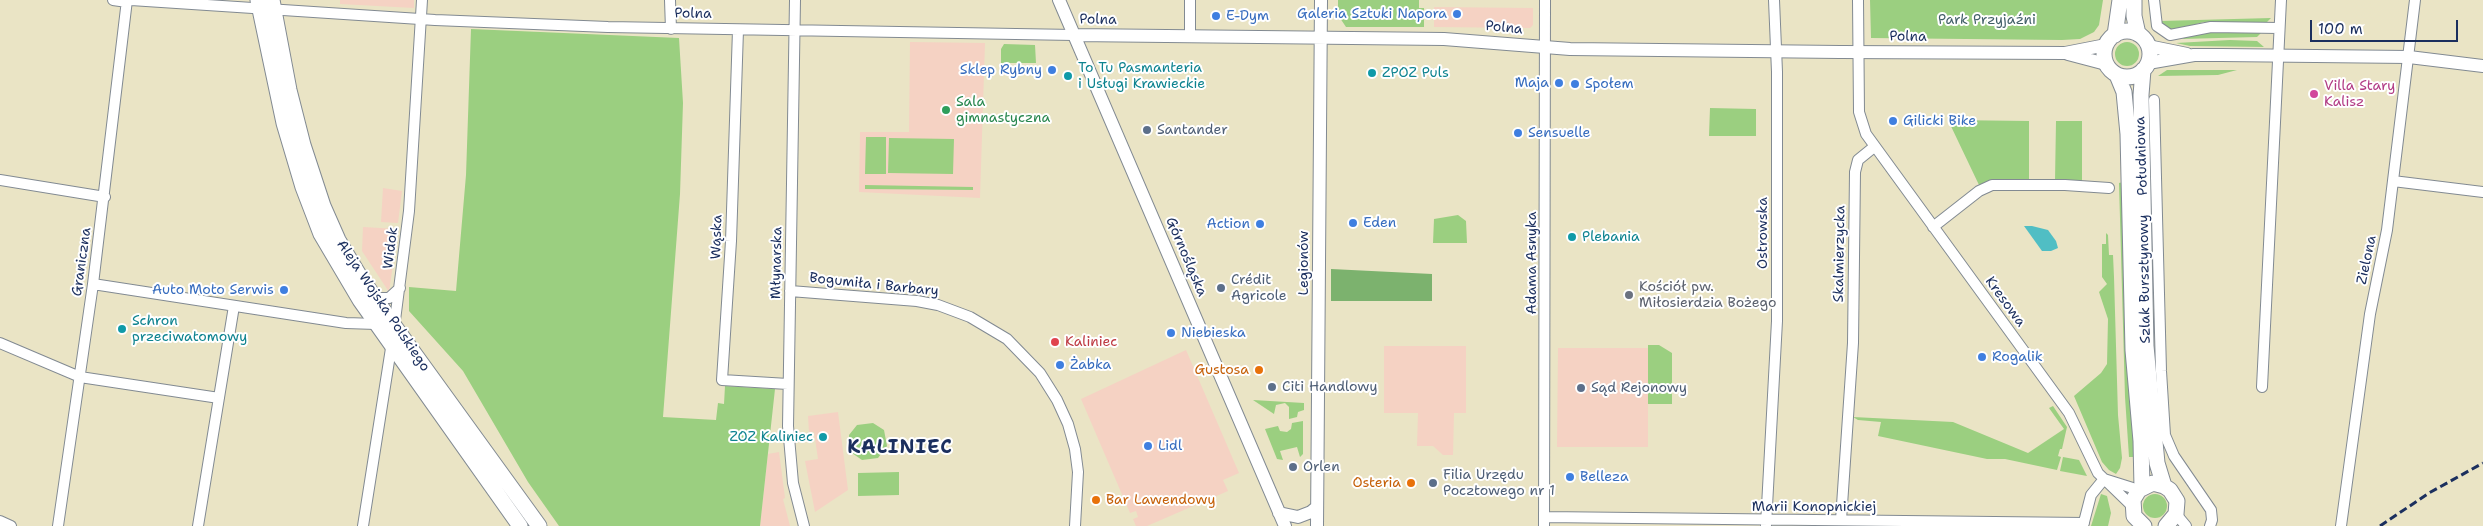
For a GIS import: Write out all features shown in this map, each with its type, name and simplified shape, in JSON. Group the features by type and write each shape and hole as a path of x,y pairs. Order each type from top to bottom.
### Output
{"main road":[{"path":"2120,0 2110,40 2104,52 2106,64 2117,75 2131,77 2145,67 2148,46 2138,34 2134,16 2134,0"},
{"name":"Aleja Wojska Polskiego","path":"266,5 316,187 338,240 394,327 539,526"},
{"name":"Aleja Wojska Polskiego","path":"266,5 280,107 309,206 338,267 376,324 520,526"},
{"path":"2110,40 2126,31 2138,34"},
{"name":"Szlak Bursztynowy","path":"2145,67 2141,95 2146,346 2157,463 2164,486 2174,495 2181,520"},
{"name":"Szlak Bursztynowy","path":"2117,75 2124,92 2128,134 2133,350 2141,441 2140,489"},
{"path":"2139,524 2132,506 2140,489 2153,484 2164,486"},
{"path":"2166,526 2181,520"}],"street":[{"name":"Polna","path":"113,0 266,5 422,19 671,28 1074,35 1444,38 1546,48 2065,53 2106,64"},
{"name":"Widok","path":"363,526 392,346 409,211 422,0"},
{"path":"670,0 671,28"},
{"name":"Młynarska","path":"795,0 788,384 791,466 804,526"},
{"name":"Górnośląska","path":"1060,0 1285,526"},
{"path":"1190,0 1190,36"},
{"name":"Legionów","path":"1316,525 1321,0"},
{"name":"Adama Asnyka","path":"1544,522 1545,0"},
{"name":"Ostrowska","path":"1766,523 1777,327 1776,51 1774,0"},
{"path":"1858,0 1859,112 1863,128 1874,147"},
{"path":"2154,0 2156,26 2170,35 2210,28 2279,28"},
{"path":"2262,387 2281,0"},
{"name":"Zielona","path":"2342,525 2370,314 2384,246 2415,0"},
{"name":"Graniczna","path":"58,526 105,196 129,1"},
{"name":"Wąska","path":"738,30 731,250 722,380 788,384"},
{"name":"Polna","path":"2065,53 2110,40"},
{"path":"2148,46 2194,55 2408,57 2483,66"},
{"path":"2145,67 2194,55"},
{"name":"Południowa","path":"2154,100 2161,371 2165,435 2170,450 2211,510 2210,526"},
{"name":"Kresowa","path":"1874,147 2070,413 2094,468 2132,506"},
{"name":"Skalmierzycka","path":"1841,520 1852,343 1855,172 1858,160 1874,147"},
{"path":"0,180 105,196"},
{"path":"2393,181 2483,192"},
{"path":"1933,227 1979,191 1992,186 2055,185 2109,188"},
{"path":"93,284 346,323 376,324"},
{"path":"374,298 389,298 400,288"},
{"name":"Bogumiła i Barbary","path":"790,291 928,302 970,317 1007,339 1040,373 1057,400 1068,424 1075,449 1078,472 1075,526"},
{"path":"198,526 234,306"},
{"path":"0,343 80,377 219,398"},
{"path":"2104,479 2140,489"},
{"name":"Marii Konopnickiej","path":"1544,522 1766,523 1841,520 2083,524 2091,495 2104,479"},
{"path":"1279,513 1298,517 1311,512 1316,507"},
{"path":"0,521 11,526"}],"shaded area":[{"path":"340,0 414,0 414,8 340,4"},
{"path":"1434,7 1533,8 1533,25 1530,28 1434,27"},
{"path":"910,42 985,43 980,198 859,192 860,132 909,132"},
{"path":"383,188 402,191 398,223 381,222"},
{"path":"363,227 398,229 389,292 362,251"},
{"path":"1384,346 1466,346 1466,413 1454,413 1453,455 1443,455 1433,446 1417,446 1418,413 1384,413"},
{"path":"1558,348 1648,348 1648,447 1557,447"},
{"path":"1186,350 1239,473 1223,480 1228,491 1147,526 1136,526 1133,519 1138,517 1136,511 1130,513 1081,399"},
{"path":"838,412 848,490 815,512 805,461 818,459 814,432 809,432 808,416"},
{"path":"779,452 785,498 783,499 790,526 760,526 768,454"}],"green space":[{"path":"1338,0 1419,0 1419,8 1424,8 1424,27 1346,27 1338,15"},
{"name":"Park Przyjaźni","path":"1870,0 2103,0 2099,25 2094,32 2080,39 2062,40 1871,38"},
{"path":"2271,18 2267,22 2204,22 2174,30 2168,29 2160,21"},
{"path":"471,29 679,38 683,103 680,194 663,417 716,420 718,403 724,404 725,386 775,389 760,526 559,526 528,482 463,371 409,311 409,287 456,291 466,175"},
{"path":"2220,31 2261,33 2257,37 2181,39 2201,33"},
{"path":"2230,40 2257,41 2264,47 2190,46 2176,43"},
{"path":"2127,42 2136,45 2139,54 2136,63 2127,66 2118,63 2115,54 2118,45"},
{"path":"1004,44 1035,45 1036,63 1001,63 1001,49"},
{"path":"2167,70 2237,70 2218,75 2158,76"},
{"path":"1710,108 1756,109 1756,136 1709,136"},
{"path":"1948,120 2029,121 2029,180 1996,180 1979,185"},
{"path":"2056,121 2082,121 2082,181 2055,181"},
{"path":"866,137 886,137 886,174 865,174"},
{"path":"889,138 954,139 953,174 888,173"},
{"path":"2123,182 2137,457 2129,457 2125,397 2119,183"},
{"path":"865,185 973,187 973,190 865,189"},
{"path":"1458,215 1466,221 1467,243 1433,243 1434,219"},
{"path":"2106,233 2108,235 2109,255 2113,255 2118,415 2122,458 2120,468 2116,474 2109,470 2102,462 2074,396 2101,373 2107,364 2108,319 2099,292 2107,284 2102,277 2102,244 2106,244"},
{"path":"1331,269 1432,274 1432,301 1331,301"},
{"path":"1648,345 1659,345 1672,353 1672,404 1648,404"},
{"path":"1253,400 1304,403 1304,410 1298,412 1297,417 1289,419 1289,407 1285,403 1276,405 1274,414"},
{"path":"2053,406 2067,427 2062,449 2060,449 2058,456 2061,457 2057,470 2005,459 1987,459 1878,436 1881,422 1858,420 1853,417 1953,422 2028,453 2064,429 2049,408"},
{"path":"1303,421 1303,454 1300,457 1297,447 1280,451 1283,460 1277,459 1265,429 1278,426 1280,431 1287,432 1291,429 1292,423"},
{"path":"873,423 884,430 887,446 878,458 862,460 849,451 849,435 857,425"},
{"path":"2063,457 2079,460 2087,476 2060,471"},
{"path":"899,472 899,495 858,496 858,473"},
{"path":"2101,494 2107,496 2111,513 2108,526 2091,526"},
{"path":"2155,494 2164,497 2167,506 2164,515 2155,518 2146,515 2143,506 2146,497"}],"water":[{"path":"2024,226 2048,230 2056,241 2058,248 2051,251 2042,251"}],"railway":[{"path":"2380,526 2429,493 2483,463"}],"place":[{"name":"Galeria Sztuki Napora","path":"1457,14"},
{"name":"E-Dym","path":"1216,16"},
{"name":"Sklep Rybny","path":"1052,70"},
{"name":"ZPOZ Puls","path":"1372,73"},
{"name":"To Tu Pasmanteria i Usługi Krawieckie","path":"1068,76"},
{"name":"Maja","path":"1559,83"},
{"name":"Społem","path":"1575,84"},
{"name":"Villa Stary Kalisz","path":"2314,94"},
{"name":"Sala gimnastyczna","path":"946,110"},
{"name":"Gilicki Bike","path":"1893,121"},
{"name":"Santander","path":"1147,130"},
{"name":"Sensuelle","path":"1518,133"},
{"name":"Eden","path":"1353,223"},
{"name":"Action","path":"1260,224"},
{"name":"Plebania","path":"1572,237"},
{"name":"Crédit Agricole","path":"1221,288"},
{"name":"Auto Moto Serwis","path":"284,290"},
{"name":"Kościół pw. Miłosierdzia Bożego","path":"1629,295"},
{"name":"Schron przeciwatomowy","path":"122,329"},
{"name":"Niebieska","path":"1171,333"},
{"name":"Kaliniec","path":"1055,342"},
{"name":"Rogalik","path":"1982,357"},
{"name":"Żabka","path":"1060,365"},
{"name":"Gustosa","path":"1259,370"},
{"name":"Citi Handlowy","path":"1272,387"},
{"name":"Sąd Rejonowy","path":"1581,388"},
{"name":"ZOZ Kaliniec","path":"823,437"},
{"name":"Lidl","path":"1148,446"},
{"name":"Orlen","path":"1293,467"},
{"name":"Belleza","path":"1570,477"},
{"name":"Osteria","path":"1411,483"},
{"name":"Filia Urzędu Pocztowego nr 1","path":"1433,483"},
{"name":"Bar Lawendowy","path":"1096,500"}],"district":[{"name":"KALINIEC","path":"900,448"}]}
